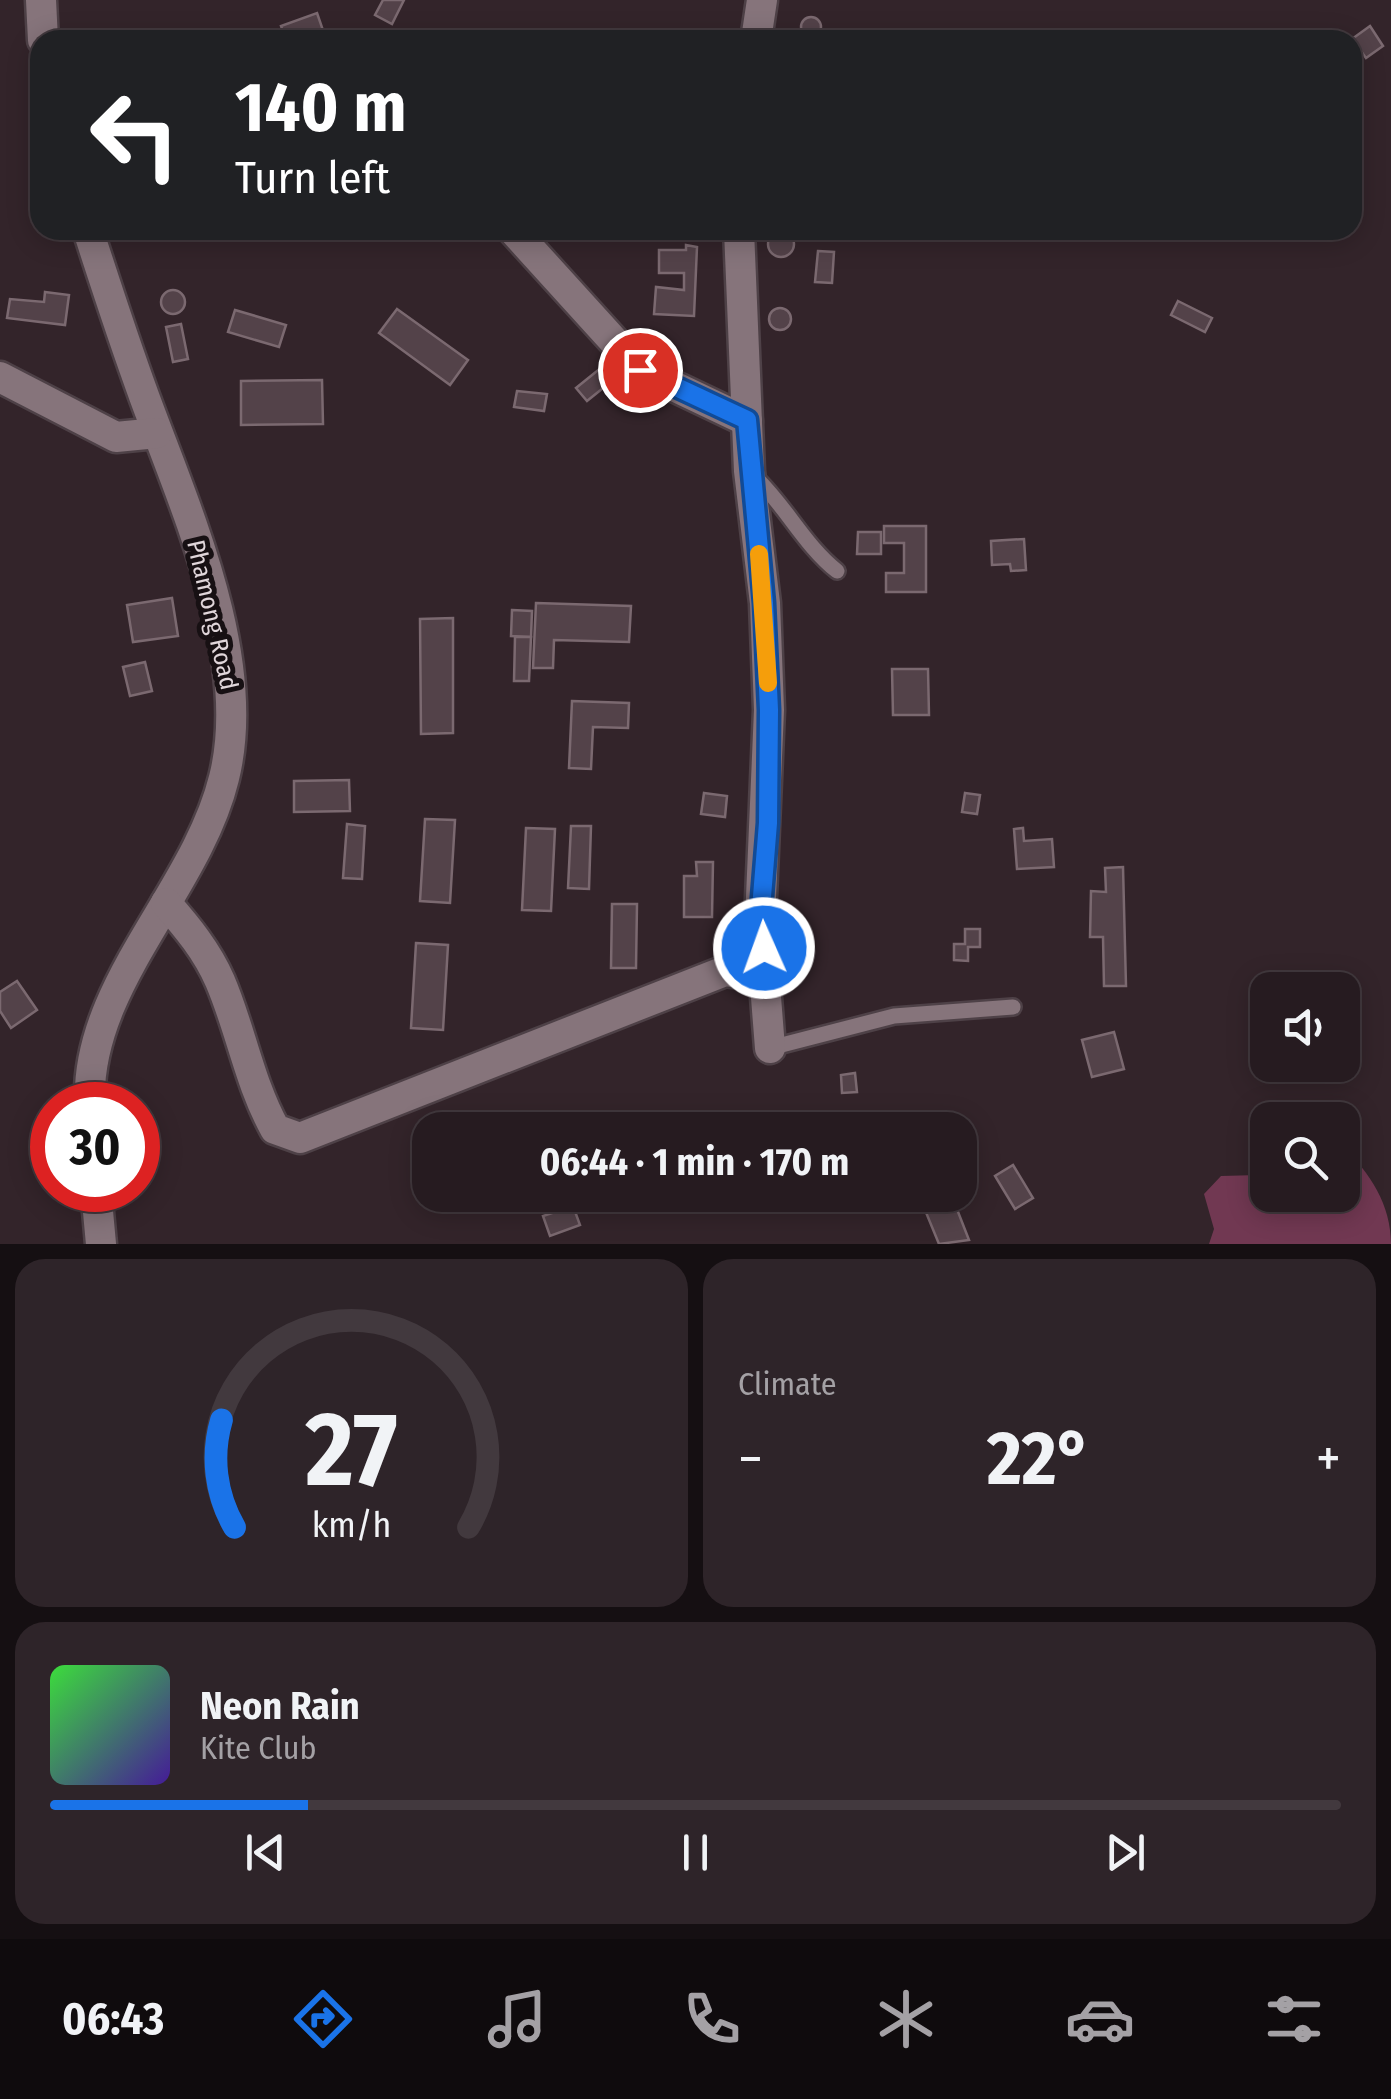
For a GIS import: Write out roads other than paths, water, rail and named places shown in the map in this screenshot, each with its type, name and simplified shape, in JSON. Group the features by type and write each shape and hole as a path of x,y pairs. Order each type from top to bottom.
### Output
{"street":[{"path":"40,0 42,30"},
{"path":"758,30 762,0"},
{"name":"Phamong Road","path":"92,1082 94,1049 108,1008 198,854 224,778 232,694 197,544 94,240"},
{"path":"522,240 640,370 747,420"},
{"path":"739,240 750,472 764,603 769,710 768,823 760,921 770,1048"},
{"path":"0,377 116,437 157,433"},
{"path":"166,903 194,934 220,981 258,1100 275,1129 300,1138 709,976 725,971 767,976"},
{"path":"98,1212 101,1244"}],"lane":[{"path":"750,472 777,496 814,554 837,571"},
{"path":"770,1048 894,1016 1013,1007"}]}
